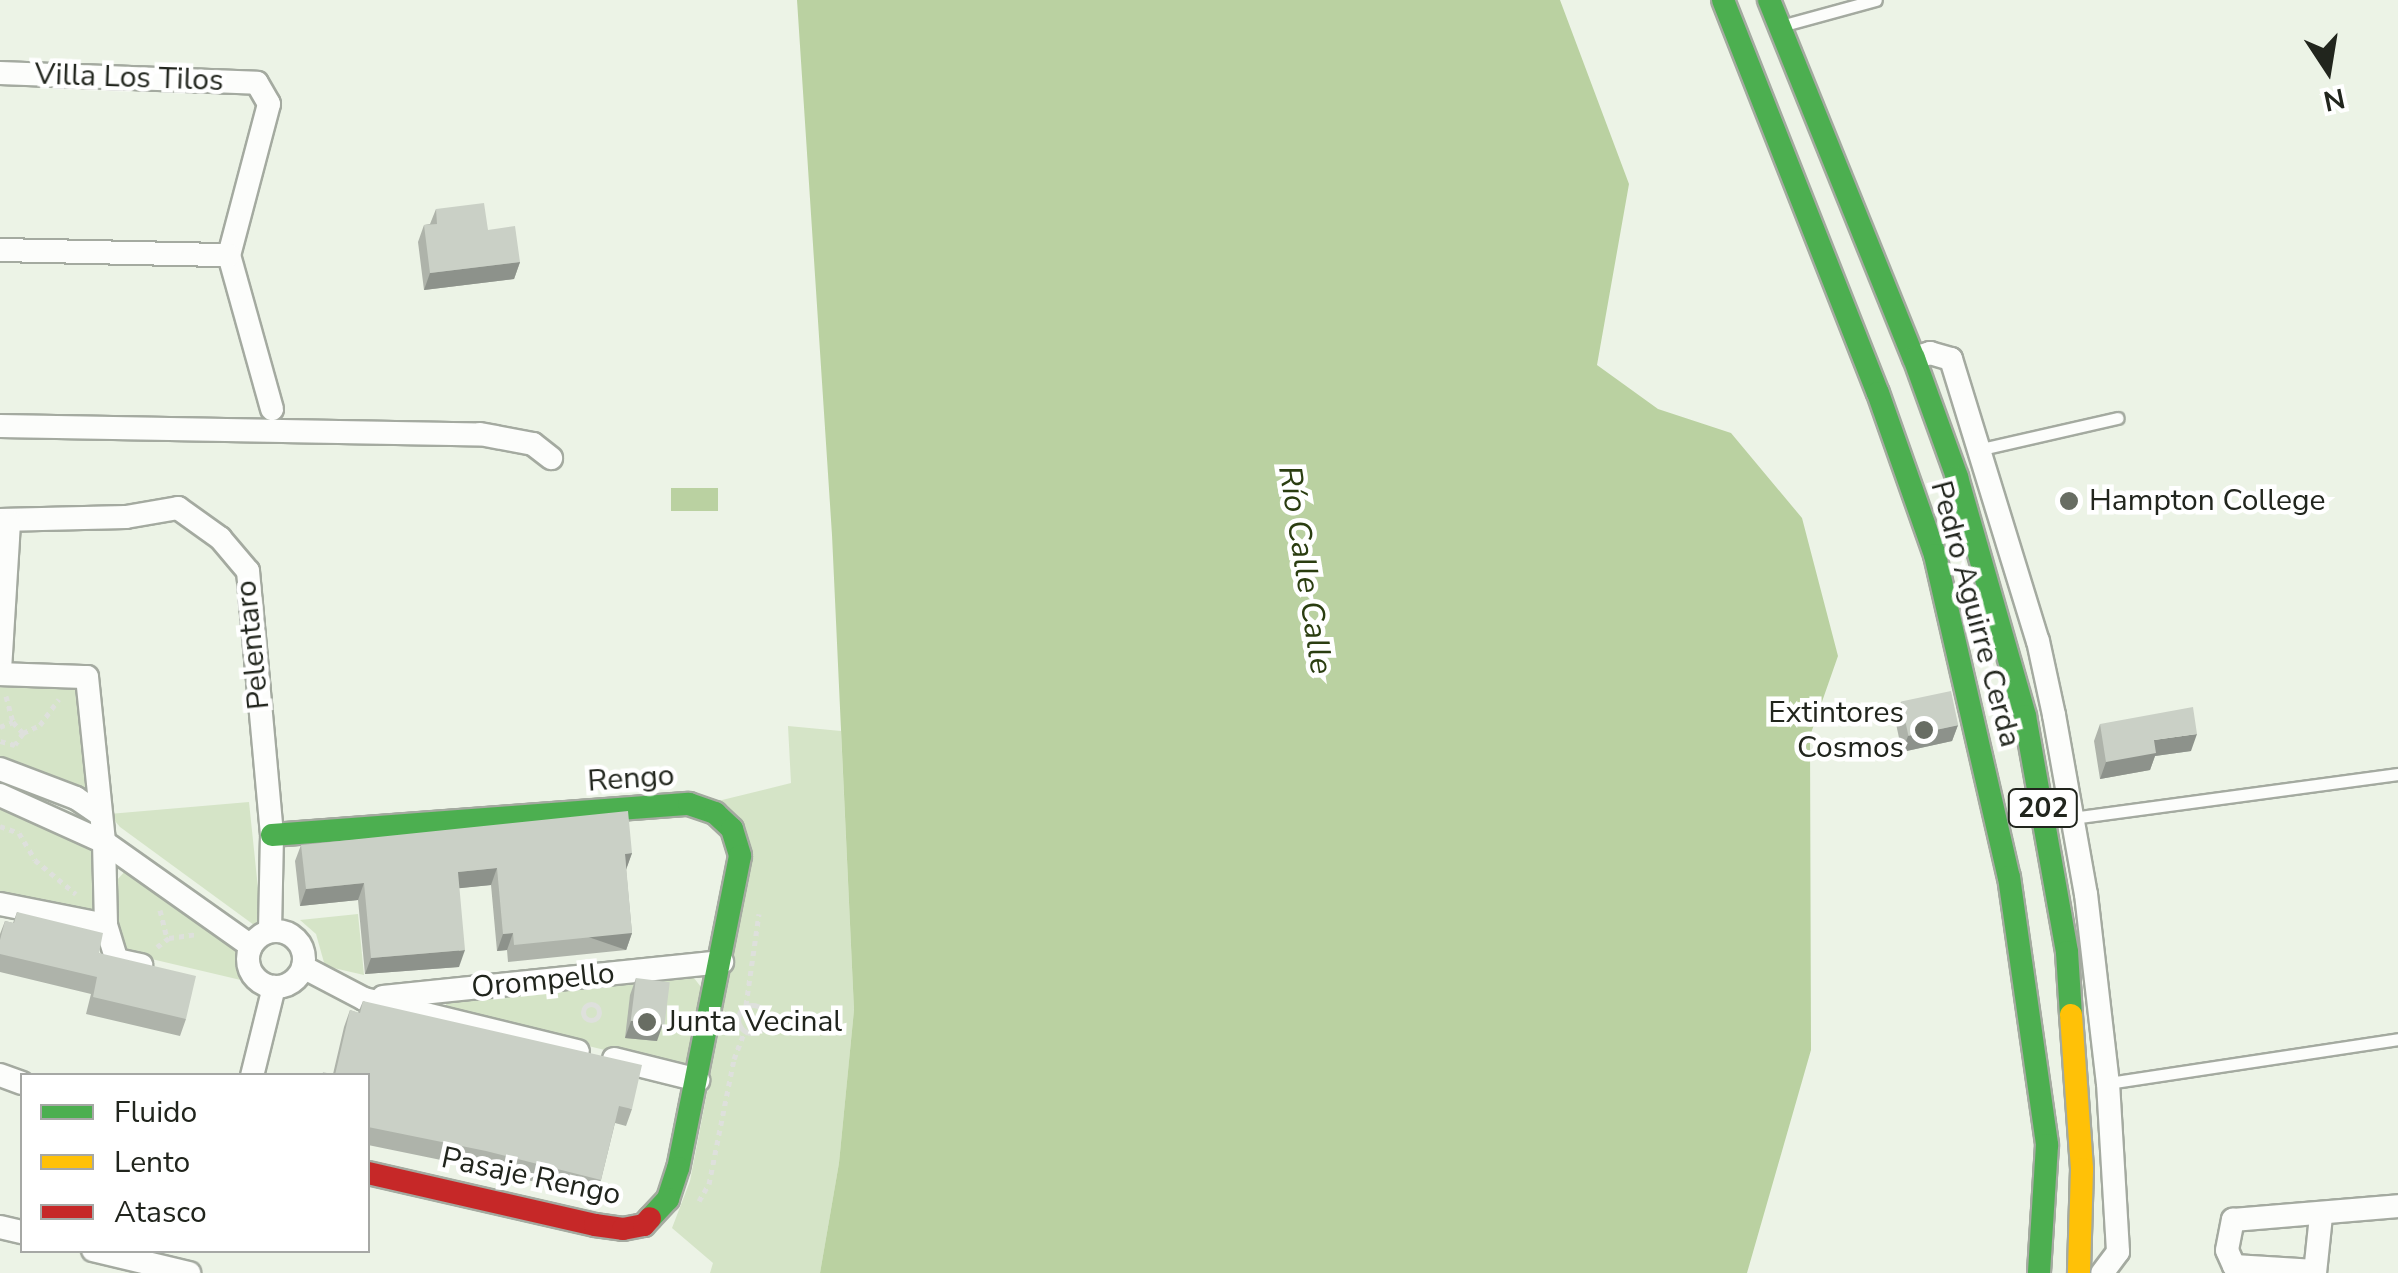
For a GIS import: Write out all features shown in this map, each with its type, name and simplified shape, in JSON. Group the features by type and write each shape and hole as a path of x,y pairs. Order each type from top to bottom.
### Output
{"main road":[{"name":"Pedro Aguirre Cerda","path":"1723,0 1878,394 1934,555 1963,668 2009,877 2047,1144 2039,1273"},
{"name":"Pedro Aguirre Cerda","path":"1769,0 1914,358 1957,477 2000,623 2043,806 2067,952 2082,1168 2079,1273"},
{"name":"Rengo","path":"272,834 689,804 715,814 732,828 740,856 698,1080"},
{"name":"Pasaje Rengo","path":"370,1173 595,1225 623,1229 644,1225 668,1200 698,1080"}],"street":[{"name":"Villa Los Tilos","path":"0,73 257,83 269,104 229,255"},
{"path":"0,250 229,255 272,410"},
{"name":"Pedro Aguirre Cerda","path":"1914,358 1930,353 1951,360 1982,449 2038,642 2098,981 2118,1252 2102,1273"},
{"path":"0,426 480,434 533,444 552,458"},
{"name":"Pelentaro","path":"5,521 126,517 178,508 220,538 248,571 272,834 270,930"},
{"path":"5,521 0,672 87,677 104,842 106,925 117,960 156,969"},
{"path":"0,769 76,798 101,815"},
{"path":"0,795 104,842 251,946"},
{"path":"0,904 106,925"},
{"path":"270,930 251,946 251,972 274,987 292,982 303,967"},
{"name":"Orompello","path":"270,930 294,937 304,950 303,967 364,999 698,1080"},
{"name":"Orompello","path":"364,999 722,962"},
{"path":"253,1073 274,987"},
{"path":"2321,1216 2315,1272 2234,1266 2227,1250 2233,1220 2264,1214 2321,1216 2398,1206"},
{"path":"97,1259 190,1273"}],"lane":[{"path":"1780,27 1876,0"},
{"path":"1982,449 2117,418"},
{"path":"2072,818 2398,774"},
{"path":"2108,1084 2398,1039"}],"path":[{"path":"0,741 14,745 23,733 40,724 76,676"},
{"path":"0,727 13,722 23,733"},
{"path":"0,826 19,833 36,860 89,904 106,925"},
{"path":"166,901 158,913 166,939"},
{"path":"156,969 156,948 166,939 195,935 202,928"},
{"path":"746,1005 763,1009 766,1022 762,1030 752,1033 740,1026 738,1017 746,1005"}],"shaded area":[{"path":"0,687 78,689 89,799 0,764"},
{"path":"788,726 841,731 854,1010 839,1163 820,1273 710,1273 713,1263 672,1228 690,1181 753,854 718,801 791,783"},
{"path":"249,802 261,917 254,925 120,827 109,814"},
{"path":"0,804 93,847 98,915 0,893"},
{"path":"127,869 238,951 245,981 126,953 119,947 117,880"},
{"path":"358,914 364,975 325,966 316,934 300,920"},
{"path":"690,973 701,987 690,1061 679,1068 448,1012 446,1004 452,998"}],"water":[{"name":"Río Calle Calle","path":"797,0 1560,0 1629,184 1597,365 1658,409 1731,433 1802,518 1838,656 1810,736 1811,1050 1747,1273 820,1273 839,1163 854,1010 832,535"},
{"path":"671,488 718,488 718,511 671,511"}],"building":[{"path":"484,203 488,230 515,226 520,262 430,273 424,225 437,224 436,209"},
{"path":"1951,691 1958,725 1908,736 1901,702"},
{"path":"2193,707 2197,734 2154,740 2156,753 2106,762 2100,724"},
{"path":"628,811 632,853 625,854 632,933 514,945 513,933 503,934 497,868 458,872 465,950 371,958 364,883 306,889 301,845"},
{"path":"17,912 103,933 99,953 196,976 186,1019 93,997 97,977 0,954 5,921 14,923"},
{"path":"636,978 670,982 665,1025 631,1021"},
{"path":"363,1001 642,1065 632,1109 619,1106 601,1180 370,1127 370,1073 335,1073 350,1010 360,1013"}],"traffic: fast":[{"path":"1723,0 1878,393 1935,555 2009,877 2047,1145 2039,1273"},
{"path":"1769,0 1914,358 1957,477 2025,716 2067,952 2071,1015"},
{"path":"272,835 689,804 715,813 732,829 740,856 678,1168 668,1199 650,1218"}],"traffic: slow":[{"path":"2071,1015 2082,1169 2079,1273"}],"traffic: jam":[{"path":"370,1173 595,1225 623,1229 644,1225 650,1218"}],"place":[{"name":"Hampton College","path":"2069,501"},
{"name":"Extintores Cosmos","path":"1924,730"},
{"name":"Junta Vecinal","path":"647,1022"}]}
